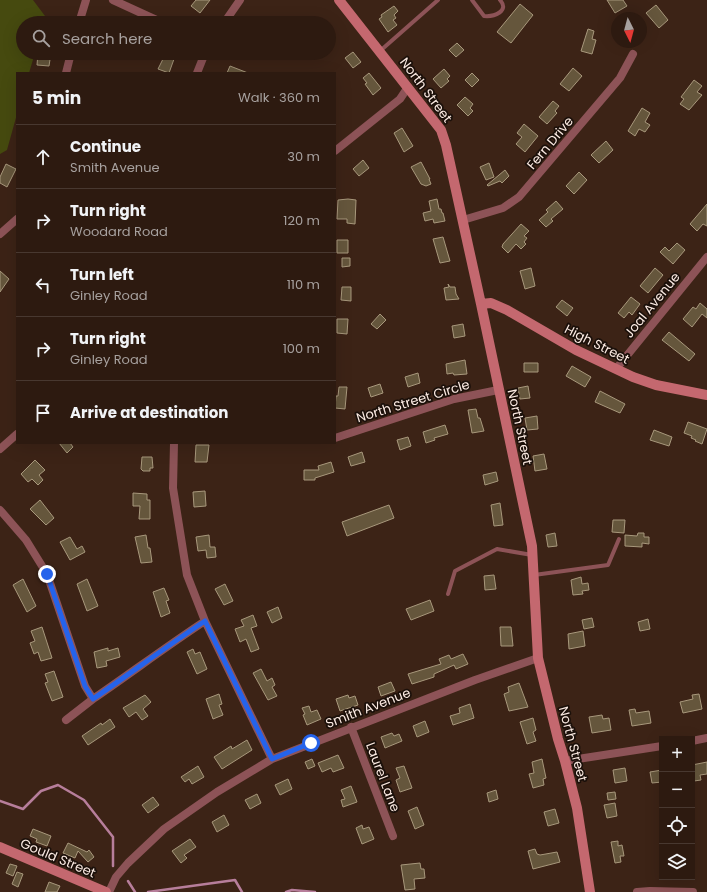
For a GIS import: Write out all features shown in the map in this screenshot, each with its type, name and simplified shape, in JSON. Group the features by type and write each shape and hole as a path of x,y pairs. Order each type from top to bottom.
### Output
{"street":[{"path":"81,16 86,0"},
{"path":"113,0 148,16"},
{"path":"229,16 240,0"},
{"name":"North Street","path":"339,0 441,130 463,220 533,555 538,658 576,808 590,892"},
{"name":"Fern Drive","path":"463,220 503,208 519,197 620,78 633,54"},
{"path":"66,72 69,60"},
{"path":"197,72 202,60"},
{"path":"336,151 400,99 408,87"},
{"path":"0,234 16,220"},
{"name":"Joal Avenue","path":"616,369 707,257"},
{"name":"High Street","path":"481,304 490,303 507,310 576,350 616,369 656,385 707,395"},
{"name":"North Street Circle","path":"336,438 441,403 498,390"},
{"path":"0,449 16,435"},
{"path":"174,444 173,488 181,549 187,575 205,621 272,759"},
{"path":"0,510 26,540 47,574 85,686 93,699"},
{"path":"66,720 93,699 140,667 166,646 205,621"},
{"name":"Smith Avenue","path":"107,892 116,877 128,863 164,829 217,792 272,759 351,727 538,658"},
{"name":"Laurel Lane","path":"351,727 393,836"},
{"path":"695,740 707,738"},
{"path":"565,761 659,746"},
{"name":"Gould Street","path":"0,847 107,892"},
{"path":"637,892 650,890 693,892"}],"lane":[{"path":"380,51 438,0"},
{"path":"472,0 484,16 489,17 498,14 502,10 503,5 500,0"},
{"path":"534,575 608,565 619,539"},
{"path":"448,594 455,571 496,549 533,555"}],"green space":[{"path":"0,0 33,0 45,16 16,16 16,60 33,60 29,72 16,72 16,118 7,150 0,154"}],"building":[{"path":"196,0 210,0 200,13 191,6"},
{"path":"607,0 623,0 627,6 614,12"},
{"path":"520,4 533,15 511,43 497,32"},
{"path":"656,5 668,20 659,28 647,12"},
{"path":"394,6 398,11 394,15 396,18 393,20 397,25 388,32 379,19 382,17 381,15"},
{"path":"588,29 594,31 592,39 596,40 592,54 581,51"},
{"path":"457,43 464,50 456,57 449,50"},
{"path":"353,52 361,62 353,68 345,58"},
{"path":"37,60 50,60 49,66 37,65"},
{"path":"162,60 174,60 169,72 158,69"},
{"path":"230,66 245,72 227,72"},
{"path":"573,68 582,76 569,91 560,84"},
{"path":"444,69 450,76 447,79 449,81 441,88 433,79"},
{"path":"369,73 381,88 373,95 365,84 367,83 363,78"},
{"path":"472,73 479,80 472,87 465,80"},
{"path":"694,80 702,86 697,92 702,95 689,110 680,104 684,99 681,97"},
{"path":"465,97 473,104 470,108 473,111 468,116 457,105"},
{"path":"553,101 559,106 555,111 557,113 547,124 539,117"},
{"path":"642,108 650,113 645,122 650,125 645,132 639,129 635,136 628,131"},
{"path":"524,124 538,136 525,152 516,144 522,137 517,133"},
{"path":"402,128 413,146 404,152 394,133"},
{"path":"606,141 613,150 599,163 591,155"},
{"path":"363,160 369,168 359,176 353,169"},
{"path":"421,162 430,179 431,184 426,186 421,184 411,167"},
{"path":"489,163 494,177 486,180 480,167"},
{"path":"6,164 16,169 7,187 0,183 0,177"},
{"path":"505,170 509,176 502,183 500,181 488,186 487,185"},
{"path":"579,172 587,180 574,194 566,186"},
{"path":"437,199 439,209 441,209 443,213 445,221 434,223 433,219 425,221 423,213 431,211 429,201"},
{"path":"338,200 356,200 355,224 347,223 347,219 337,219"},
{"path":"556,201 563,209 551,219 553,221 546,227 539,220 548,212 546,210"},
{"path":"707,204 707,226 703,224 697,231 690,224"},
{"path":"521,224 529,231 524,236 527,238 524,242 526,244 521,249 516,244 508,253 502,247 503,244"},
{"path":"443,237 450,261 440,263 433,239"},
{"path":"337,240 348,240 348,253 337,253"},
{"path":"677,243 685,250 673,264 660,252 665,247 669,251"},
{"path":"342,258 350,258 350,266 342,267"},
{"path":"531,268 535,286 525,289 520,271"},
{"path":"655,268 663,275 648,293 640,286"},
{"path":"0,271 9,279 0,292"},
{"path":"448,284 450,287 455,287 456,294 459,299 446,300 444,288 449,287"},
{"path":"342,287 351,287 351,301 341,300"},
{"path":"631,297 640,304 632,315 629,312 624,318 618,313"},
{"path":"562,300 573,308 567,316 556,307"},
{"path":"700,303 707,309 707,318 702,314 692,327 683,319 693,307 696,309"},
{"path":"380,314 386,320 377,329 371,324"},
{"path":"337,319 348,319 347,334 337,333"},
{"path":"463,324 465,336 454,338 452,326"},
{"path":"669,332 695,354 689,361 662,340"},
{"path":"465,360 467,374 447,374 446,364"},
{"path":"524,363 538,363 538,372 524,372"},
{"path":"572,366 591,377 585,387 566,376"},
{"path":"418,373 420,383 408,387 405,377"},
{"path":"380,384 383,393 371,397 368,388"},
{"path":"528,386 530,398 520,399 518,388"},
{"path":"339,387 347,387 345,409 336,408 336,396 338,396"},
{"path":"600,391 625,404 620,413 595,402"},
{"path":"476,409 484,431 472,433 468,410"},
{"path":"537,416 538,429 527,430 525,418"},
{"path":"688,422 707,429 702,444 691,438 692,436 684,433"},
{"path":"445,425 448,434 434,438 435,440 426,443 423,432"},
{"path":"654,430 672,437 669,446 650,440"},
{"path":"408,437 411,446 400,450 397,440"},
{"path":"60,444 71,444 73,447 67,453"},
{"path":"196,445 209,445 207,462 195,462"},
{"path":"362,452 365,462 351,466 348,457"},
{"path":"544,454 547,469 535,471 533,456"},
{"path":"142,457 152,457 153,468 150,468 150,471 143,471 141,469"},
{"path":"35,460 45,470 39,475 43,480 38,485 32,479 28,482 21,474"},
{"path":"331,462 334,472 315,478 315,480 304,480 304,470 319,470 318,466"},
{"path":"496,472 498,481 485,485 483,475"},
{"path":"205,491 206,506 194,507 193,492"},
{"path":"133,493 147,494 147,500 150,500 150,519 139,519 140,506 133,506"},
{"path":"40,500 54,518 46,525 30,509"},
{"path":"500,503 503,525 494,526 491,505"},
{"path":"389,505 394,518 347,536 342,522"},
{"path":"613,520 625,520 624,533 612,532"},
{"path":"555,533 557,546 548,547 546,535"},
{"path":"638,533 644,533 644,537 649,537 649,544 642,543 642,547 625,546 625,535 637,536"},
{"path":"146,535 152,562 141,563 135,537"},
{"path":"209,535 210,547 215,547 216,557 207,558 206,550 198,551 196,537"},
{"path":"70,537 77,549 82,546 85,552 70,560 60,542"},
{"path":"494,575 496,589 485,590 484,576"},
{"path":"581,577 582,584 588,583 589,590 582,591 583,594 573,595 571,580"},
{"path":"23,579 36,606 27,612 13,585"},
{"path":"87,579 98,606 87,611 77,584"},
{"path":"225,584 233,601 224,605 215,589"},
{"path":"164,588 169,600 166,601 170,613 161,617 153,592"},
{"path":"430,600 434,611 411,620 406,609"},
{"path":"278,607 282,618 272,623 267,612"},
{"path":"253,615 257,626 251,628 259,649 251,652 246,639 240,642 235,629 244,626 241,620"},
{"path":"592,618 594,627 584,629 582,620"},
{"path":"648,619 650,629 640,631 638,622"},
{"path":"42,627 52,658 41,661 38,652 34,654 30,643 35,641 31,631"},
{"path":"500,627 511,627 513,646 501,646"},
{"path":"583,631 585,646 569,649 568,634"},
{"path":"108,648 108,651 118,648 120,657 106,661 107,666 97,668 94,652"},
{"path":"193,649 195,654 200,652 207,669 197,674 187,652"},
{"path":"463,654 468,664 456,669 454,665 434,674 434,677 412,684 408,674 441,664 439,659 449,655 451,659"},
{"path":"261,669 267,681 272,678 275,685 272,687 277,696 268,700 253,673"},
{"path":"54,671 63,697 52,701 45,683 48,682 45,674"},
{"path":"391,682 395,691 381,696 378,687"},
{"path":"519,683 528,707 509,711 504,694 509,692 508,687"},
{"path":"219,694 222,704 219,705 223,715 213,719 206,699"},
{"path":"699,694 702,709 683,713 680,702 693,699 692,695"},
{"path":"145,695 151,702 143,709 148,716 142,720 136,712 129,717 123,708"},
{"path":"348,695 349,698 355,696 358,705 340,711 336,699"},
{"path":"470,704 474,718 453,725 450,716 460,713 459,708"},
{"path":"309,706 311,712 317,710 321,719 307,725 302,708"},
{"path":"635,709 636,713 649,711 651,723 632,726 629,710"},
{"path":"602,715 603,719 609,718 611,730 592,733 589,717"},
{"path":"533,718 536,730 533,732 536,741 527,744 520,722"},
{"path":"110,719 115,727 88,745 82,736 101,723 102,725"},
{"path":"425,721 429,732 417,737 413,726"},
{"path":"392,733 394,736 399,734 402,741 385,748 381,737"},
{"path":"247,740 252,750 222,769 214,757 231,746 232,749"},
{"path":"338,755 344,768 333,772 331,768 322,772 318,763"},
{"path":"312,759 315,766 308,769 305,762"},
{"path":"542,759 546,778 543,779 544,785 533,788 529,774 534,773 532,762"},
{"path":"707,762 707,774 700,775 701,780 695,781 695,764"},
{"path":"198,766 204,777 192,784 189,779 185,782 181,777"},
{"path":"404,766 412,788 400,792 396,780 400,778 396,768"},
{"path":"625,768 627,781 615,783 613,770"},
{"path":"659,770 659,782 652,783 650,772"},
{"path":"288,779 292,789 280,795 275,785"},
{"path":"351,786 357,802 343,807 341,800 345,799 341,790"},
{"path":"496,790 498,799 489,802 487,793"},
{"path":"615,792 616,799 608,800 607,793"},
{"path":"257,794 261,803 250,809 245,800"},
{"path":"153,797 159,805 148,813 142,805"},
{"path":"615,803 617,816 607,818 604,805"},
{"path":"417,807 424,825 415,829 408,811"},
{"path":"555,809 559,823 548,826 544,812"},
{"path":"224,815 229,825 217,832 212,822"},
{"path":"362,825 363,829 369,827 374,839 362,844 356,828"},
{"path":"33,829 51,836 47,846 36,842 37,839 30,836"},
{"path":"190,839 196,847 184,855 187,858 181,863 172,851"},
{"path":"618,841 618,846 622,845 624,856 620,856 621,862 615,863 611,842"},
{"path":"68,843 87,852 89,850 94,857 88,862 78,851 75,858 63,853"},
{"path":"535,849 537,854 540,855 557,852 560,862 533,869 528,851"},
{"path":"420,863 421,869 424,869 425,878 414,879 415,889 405,890 401,865"},
{"path":"10,864 17,866 13,876 6,873"},
{"path":"17,872 23,874 18,887 12,884"},
{"path":"49,882 60,886 57,892 45,892"}],"waterway":[{"path":"0,801 23,809 41,791 58,785 84,800 113,837 113,866"},
{"path":"148,892 235,880 242,892"},
{"path":"128,881 135,892"},
{"path":"286,892 292,890 315,892"}],"route":[{"path":"47,574 85,686 93,699 140,667 166,646 205,621 272,759 311,743"}]}
